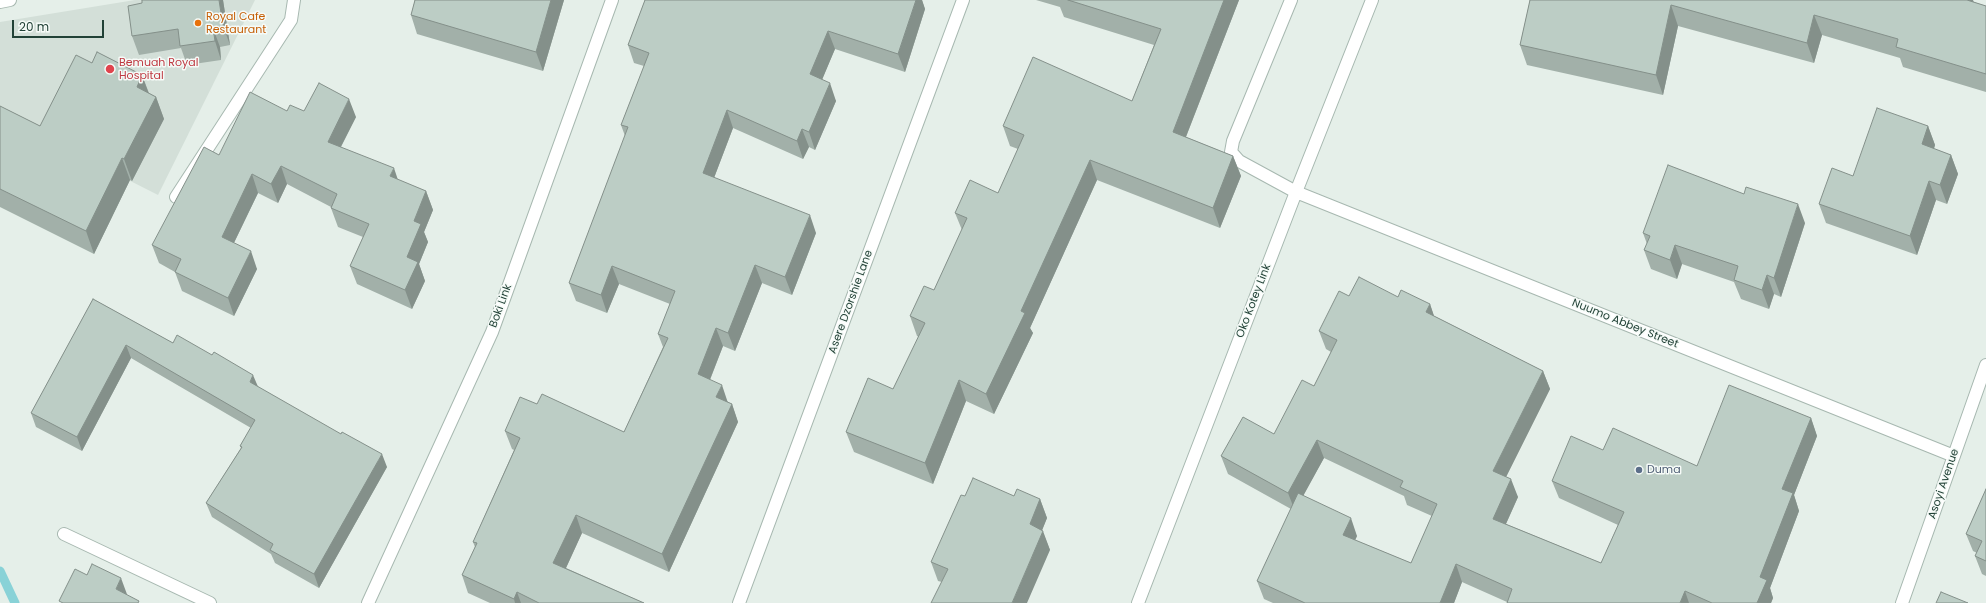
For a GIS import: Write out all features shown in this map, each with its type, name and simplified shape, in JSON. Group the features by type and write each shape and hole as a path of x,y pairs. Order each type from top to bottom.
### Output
{"street":[{"path":"0,2 10,0"},
{"path":"176,197 291,20 294,0"},
{"name":"Boki Link","path":"368,603 492,332 612,0"},
{"name":"Asere Dzorshie Lane","path":"739,603 963,0"},
{"name":"Nuumo Abbey Street","path":"1291,0 1233,141 1231,152 1240,161 1296,192 1954,456"},
{"name":"Oko Kotey Link","path":"1138,603 1296,192 1372,0"},
{"name":"Asoyi Avenue","path":"1902,603 1986,365"},
{"path":"64,534 210,603"}],"shaded area":[{"name":"Bemuah Royal Hospital","path":"135,0 255,0 158,195 0,115 0,22"}],"building":[{"path":"142,0 219,0 223,26 213,28 215,41 180,46 178,29 132,36 128,6 142,3"},
{"path":"415,0 551,0 536,52 411,15"},
{"path":"645,0 916,0 898,54 828,31 810,74 830,83 809,132 802,129 797,141 727,110 703,173 810,215 785,277 755,265 728,333 716,328 698,374 722,385 716,397 732,404 662,554 576,515 553,563 644,603 539,603 517,592 514,599 462,575 477,543 473,542 520,438 505,431 520,397 537,404 542,394 624,432 668,338 658,334 675,291 612,266 601,295 569,283 628,127 621,125 649,53 628,45"},
{"path":"1068,0 1224,0 1173,132 1233,156 1213,208 1090,160 1021,311 1025,313 986,394 959,380 925,463 846,432 868,378 893,389 925,323 910,316 924,286 934,290 967,218 955,213 970,180 998,193 1024,135 1003,126 1033,57 1132,101 1161,29"},
{"path":"1530,0 1967,0 1986,6 1986,74 1896,47 1898,39 1814,15 1807,43 1671,5 1656,75 1520,45"},
{"path":"97,52 142,75 137,87 156,97 124,159 122,158 86,231 0,189 0,106 40,126 76,55 92,63"},
{"path":"319,83 349,99 328,142 394,168 390,176 426,191 414,221 421,224 407,257 418,262 405,290 350,266 369,224 331,208 337,194 281,166 271,184 252,174 222,237 251,251 228,298 175,272 181,259 152,245 204,147 219,155 250,92 287,111 290,105 304,111"},
{"path":"1877,108 1928,126 1922,144 1951,155 1940,185 1929,181 1910,236 1819,204 1832,168 1853,176"},
{"path":"1668,165 1744,194 1746,187 1798,204 1774,278 1767,275 1762,290 1734,280 1738,266 1675,245 1670,260 1644,250 1650,236 1643,233"},
{"path":"1359,277 1398,297 1401,290 1430,304 1426,312 1543,371 1493,471 1511,479 1493,519 1601,563 1624,512 1552,481 1571,436 1603,450 1613,428 1697,466 1729,385 1811,418 1782,489 1793,493 1760,577 1767,580 1757,603 1712,603 1685,591 1680,603 1507,603 1512,589 1456,564 1440,603 1305,603 1257,581 1298,493 1351,518 1343,535 1411,563 1437,504 1400,487 1403,481 1317,440 1288,493 1221,456 1243,417 1274,434 1302,380 1314,386 1337,340 1319,331 1339,291 1349,296"},
{"path":"93,299 173,343 177,335 212,355 214,352 253,375 250,382 341,434 342,432 382,454 314,574 270,550 273,544 206,503 242,447 240,446 255,420 126,345 77,437 31,413"},
{"path":"973,478 1014,496 1017,489 1040,499 1030,524 1043,531 1012,603 931,603 948,569 931,562 961,495 965,496"},
{"path":"1986,489 1986,561 1975,556 1982,541 1966,534"},
{"path":"92,564 121,578 116,589 139,601 138,603 63,603 59,601 75,569 87,575"},
{"path":"1941,592 1968,603 1936,603"}],"waterway":[{"path":"0,571 15,603"}],"place":[{"name":"Royal Cafe Restaurant","path":"198,23"},
{"name":"Bemuah Royal Hospital","path":"110,69"},
{"name":"Duma","path":"1639,470"}]}
